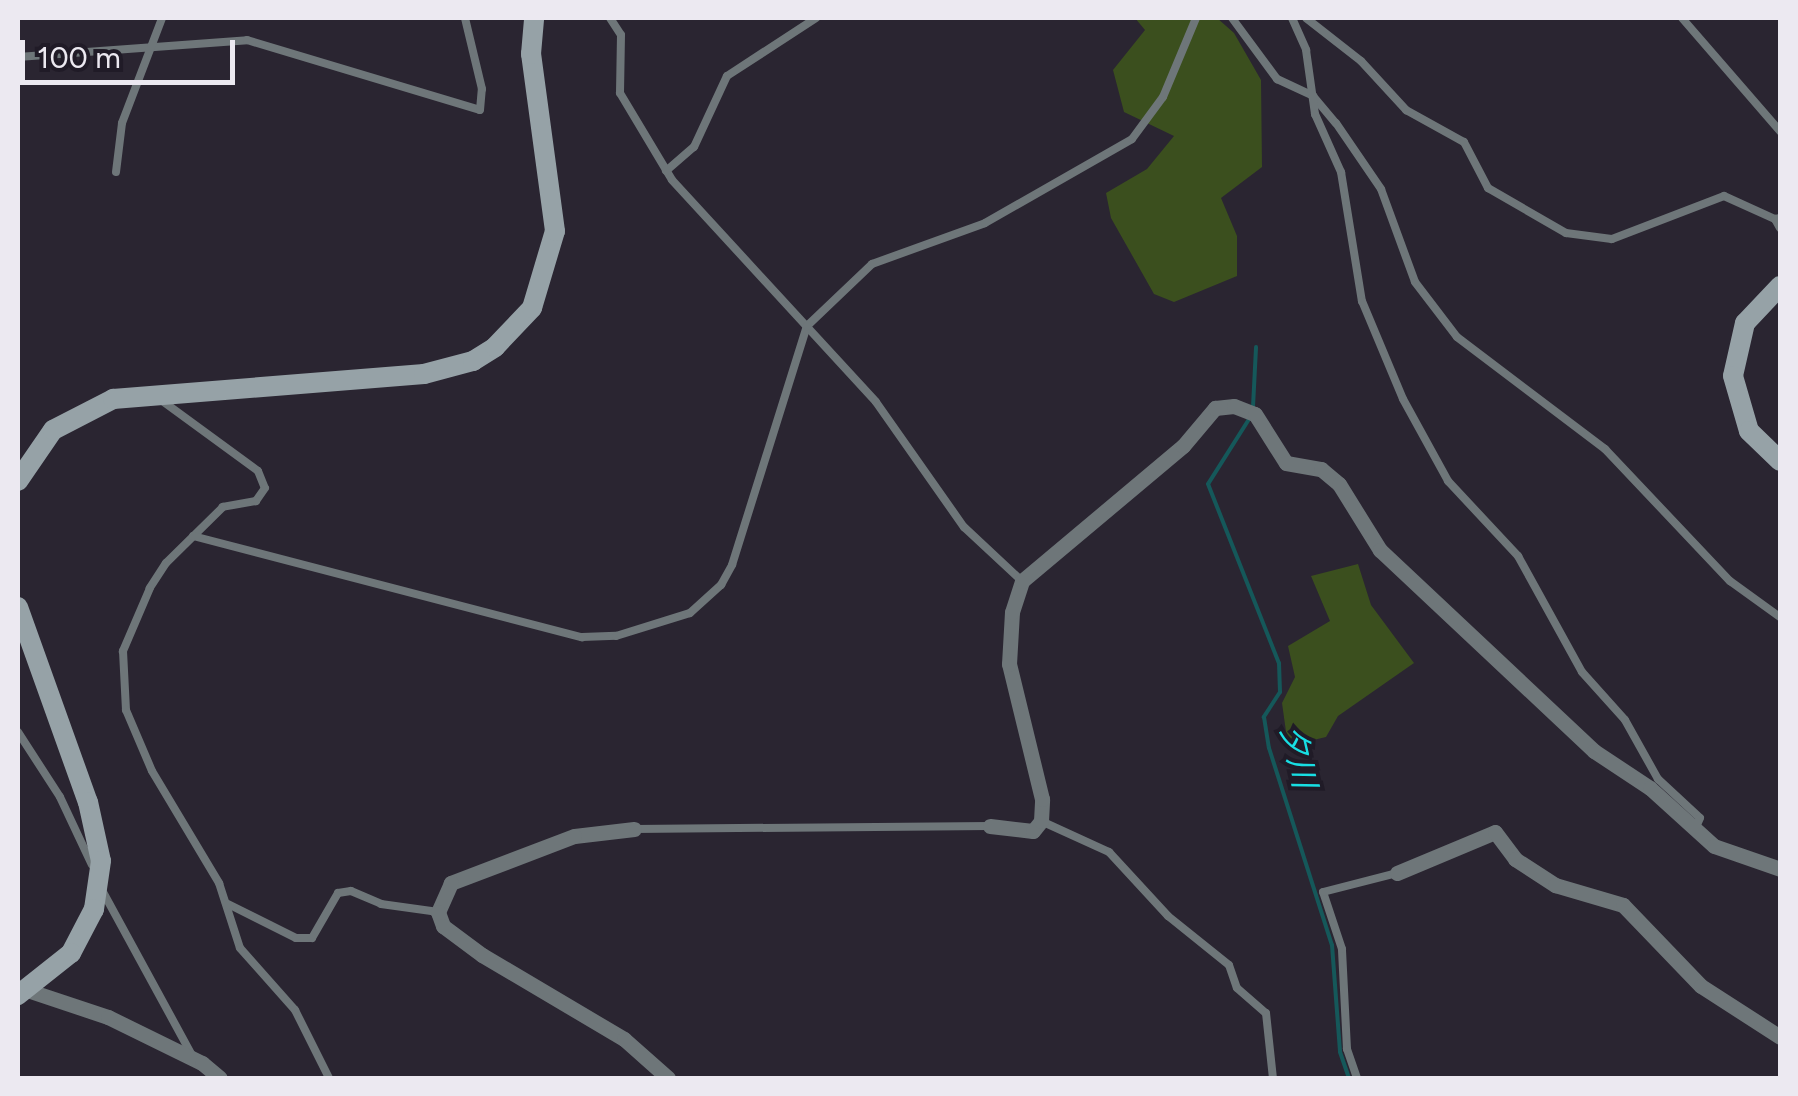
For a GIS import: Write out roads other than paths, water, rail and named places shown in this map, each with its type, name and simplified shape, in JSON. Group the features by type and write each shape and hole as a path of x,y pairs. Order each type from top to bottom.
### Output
{"street":[{"path":"18,481 28,460 66,421 148,391 424,374 474,360 516,328 543,286 556,231 531,54 534,18"},
{"path":"1780,286 1745,324 1732,376 1749,431 1780,461"},
{"path":"990,826 1033,831 1041,822 1042,799 1009,664 1022,581 1183,446 1215,408 1234,406 1255,414 1286,464 1322,469 1339,484 1364,531 1406,577 1594,751 1714,846 1780,869"},
{"path":"18,607 88,802 100,848 99,885 71,953 21,991"},
{"path":"634,829 574,836 451,883 438,912 444,926 482,955 624,1039 668,1078"},
{"path":"1397,873 1495,832 1515,860 1554,885 1623,905 1701,986 1780,1037"},
{"path":"21,991 108,1017 194,1059 220,1078"}],"lane":[{"path":"116,172 122,124 162,18"},
{"path":"18,57 150,42 247,40 480,110 482,89 465,18"},
{"path":"610,18 621,35 620,93 666,170 876,402 964,527 1022,581"},
{"path":"666,170 694,147 727,76 816,18"},
{"path":"193,536 582,637 651,628 690,613 726,575 807,326 872,264 985,223 1132,139 1163,97 1196,18"},
{"path":"1232,18 1277,79 1312,96 1381,189 1414,282 1458,337 1605,449 1730,581 1780,617"},
{"path":"1292,18 1306,50 1312,96 1341,172 1362,301 1403,399 1448,481 1518,556 1582,672 1626,720 1658,779 1700,818 1695,828"},
{"path":"1306,18 1361,61 1406,110 1464,142 1488,188 1566,233 1612,239 1724,196 1778,219 1780,228"},
{"path":"1682,18 1780,131"},
{"path":"148,391 258,472 265,488 256,500 223,508 193,536 150,588 123,651 126,710 226,903 240,948 294,1010 329,1078"},
{"path":"18,732 60,797 99,885 194,1059"},
{"path":"1041,822 1109,852 1168,916 1229,965 1238,988 1266,1013 1273,1078"},
{"path":"634,829 990,826"},
{"path":"1357,1078 1347,1049 1342,949 1323,892 1397,873"},
{"path":"226,903 296,938 312,938 338,893 351,890 381,904 438,912"}],"waterway":[{"name":"夕川","path":"1253,407 1256,347"},
{"name":"夕川","path":"1251,416 1208,484 1279,663 1280,692 1264,717 1269,748 1332,945 1340,1052 1349,1078"}]}
